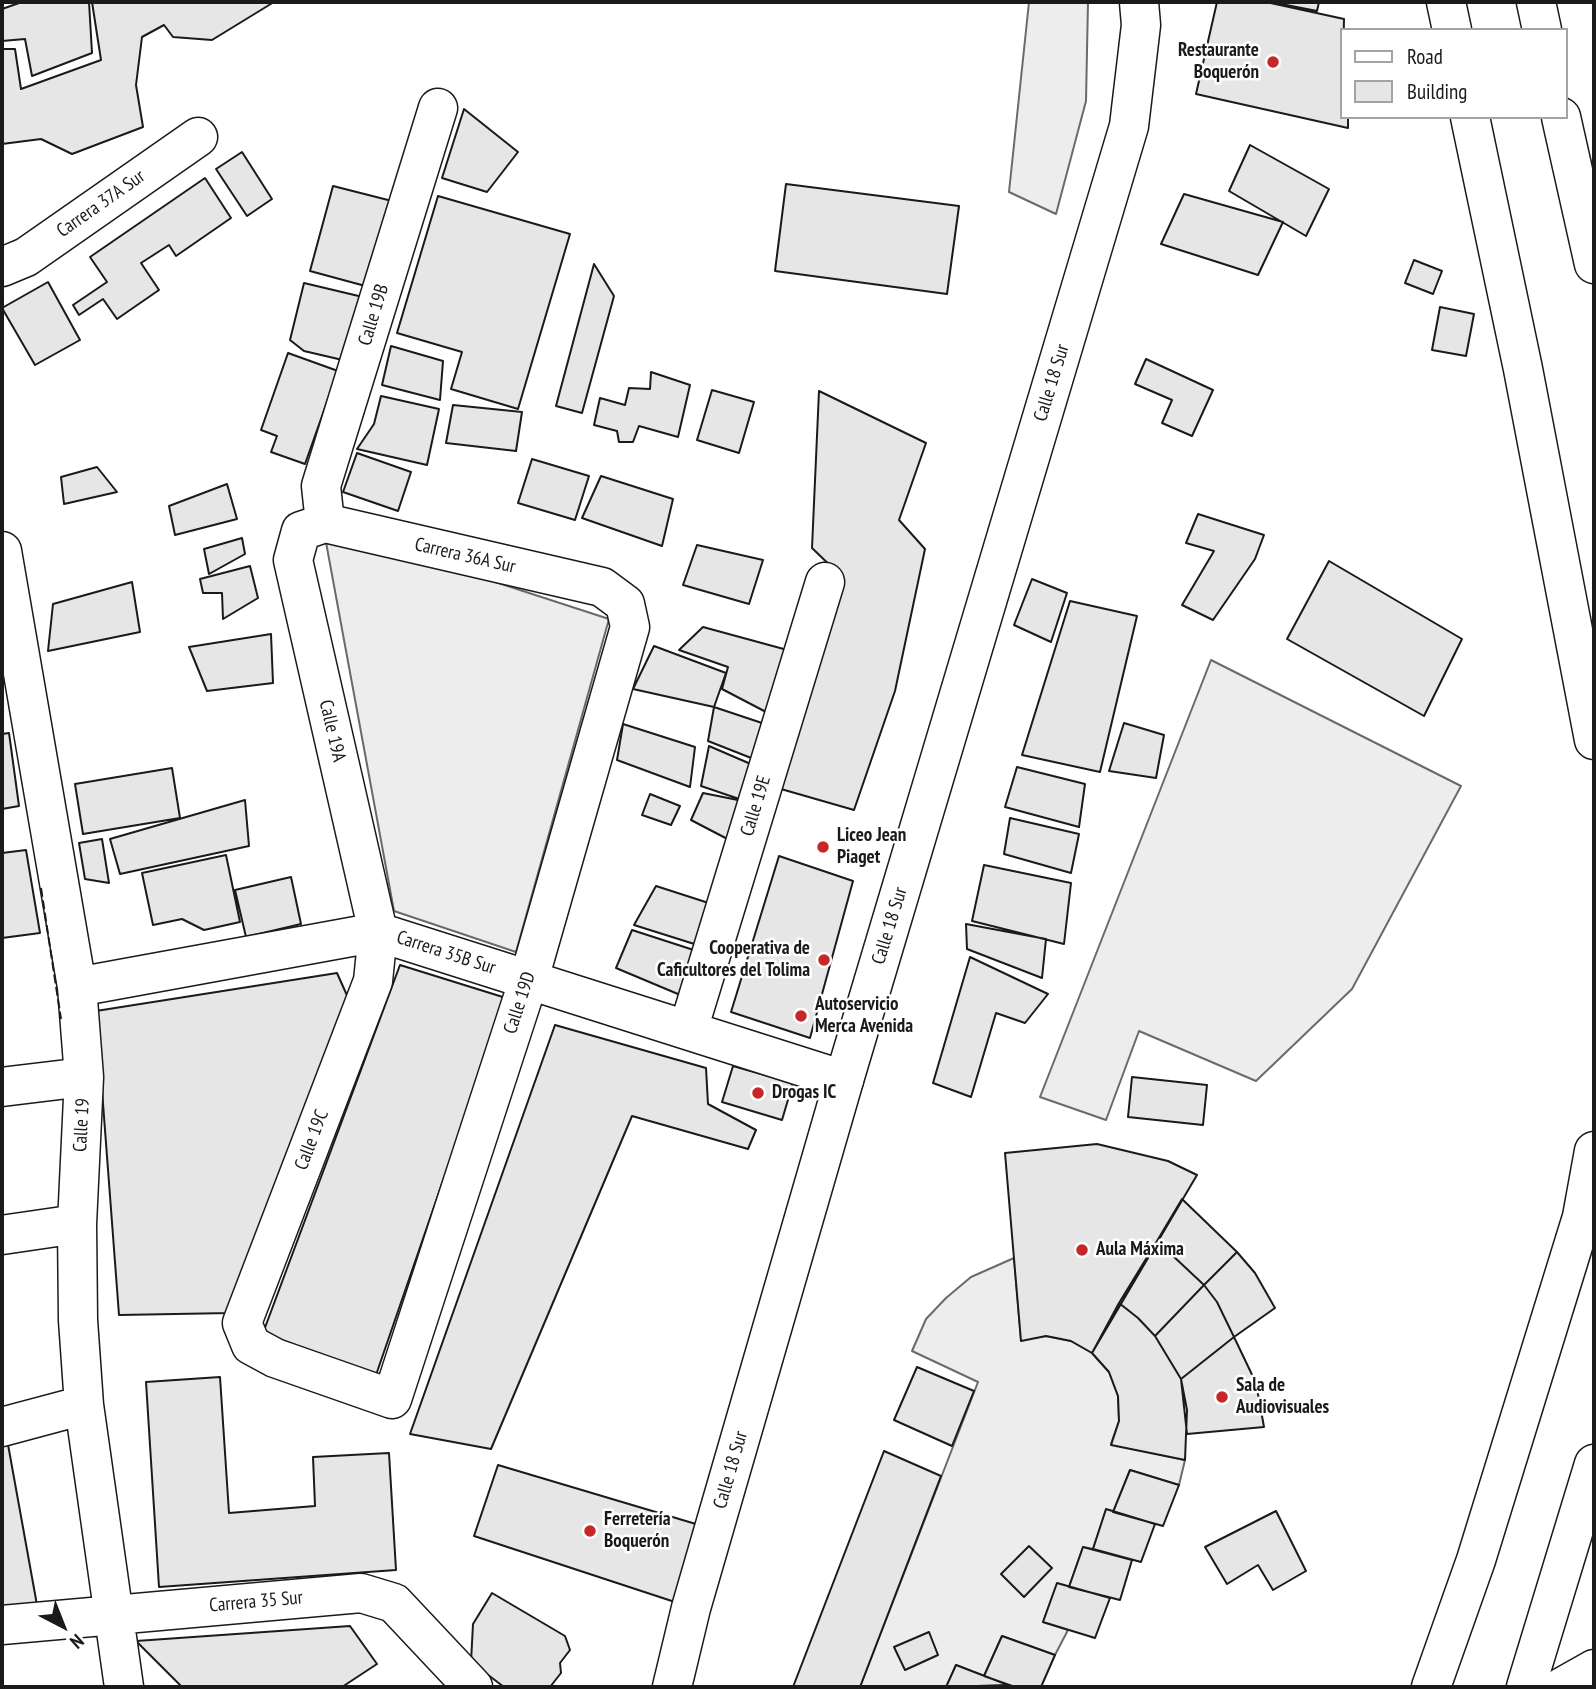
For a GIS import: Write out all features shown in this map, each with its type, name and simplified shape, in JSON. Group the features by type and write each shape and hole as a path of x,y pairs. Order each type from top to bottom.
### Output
{"main road":[{"name":"Calle 18 Sur","path":"672,1687 695,1594 844,1080 1129,126 1141,25 1139,2"},
{"path":"1446,2 1452,28"},
{"path":"1536,2 1542,28"},
{"name":"Calle 19B","path":"313,527 321,486 438,108"},
{"path":"1470,119 1523,369 1594,740"},
{"path":"1561,119 1594,264"},
{"name":"Carrera 37A Sur","path":"2,267 26,257 198,137"},
{"name":"Carrera 36A Sur","path":"313,527 601,587 625,604"},
{"name":"Calle 19A","path":"313,527 293,560 378,932"},
{"name":"Calle 19","path":"3,559 77,987 84,1077 77,1224 78,1320 84,1405 124,1687"},
{"name":"Calle 19E","path":"688,1030 825,582"},
{"name":"Calle 19D","path":"392,1399 528,979 630,627 625,604"},
{"name":"Carrera 35B Sur","path":"77,987 378,932 844,1080"},
{"name":"Calle 19C","path":"378,932 373,981 242,1323 251,1345 275,1358 392,1399"},
{"path":"2,1087 84,1077"},
{"path":"1431,1687 1476,1560 1582,1217 1594,1151"},
{"path":"2,1235 77,1224"},
{"path":"2,1427 84,1405"},
{"path":"1526,1687 1594,1464"},
{"name":"Carrera 35 Sur","path":"2,1625 361,1593 394,1603 473,1687"},
{"path":"1562,1687 1594,1669"}],"shaded area":[{"path":"1029,2 1088,2 1086,101 1056,214 1009,192"},
{"path":"323,526 609,619 516,952 394,911"},
{"path":"1211,660 1461,786 1352,989 1256,1081 1139,1031 1106,1120 1040,1097"},
{"path":"1014,1258 1021,1340 1046,1336 1071,1341 1092,1353 1109,1372 1118,1396 1119,1421 1111,1444 1185,1460 1179,1485 1130,1470 1114,1512 1106,1510 1093,1549 1083,1547 1069,1587 1057,1584 1043,1622 1068,1630 1055,1655 1002,1636 984,1676 956,1665 947,1687 860,1687 978,1382 912,1351 926,1319 946,1298 971,1277"}],"building":[{"path":"22,2 89,2 92,53 32,76 25,39 2,41 2,9"},
{"path":"92,2 274,2 212,40 173,37 164,25 142,37 136,85 143,127 72,154 41,139 2,144 2,49 15,49 21,89 101,60"},
{"name":"Restaurante Boquerón","path":"1217,2 1266,2 1344,19 1344,28 1340,28 1340,119 1348,119 1348,128 1196,94"},
{"path":"1271,2 1319,2 1317,11"},
{"path":"464,109 518,152 487,192 442,178"},
{"path":"1250,145 1329,189 1306,236 1229,191"},
{"path":"242,152 272,199 247,216 216,169"},
{"path":"205,178 231,218 176,256 169,245 141,263 159,290 117,319 103,299 79,315 73,305 107,282 90,257"},
{"path":"786,184 959,206 947,294 775,271"},
{"path":"333,186 392,201 369,287 310,271"},
{"path":"1184,194 1283,222 1258,275 1161,244"},
{"path":"438,196 570,234 518,409 451,389 462,352 397,333"},
{"path":"1414,260 1442,271 1433,294 1405,283"},
{"path":"594,264 614,296 582,413 556,406"},
{"path":"48,282 80,340 35,365 2,308"},
{"path":"304,283 367,298 351,362 304,351 290,340"},
{"path":"1440,307 1474,314 1466,356 1432,350"},
{"path":"391,346 443,361 440,400 382,385"},
{"path":"288,353 338,371 305,464 271,452 277,436 261,430"},
{"path":"1146,359 1213,390 1192,436 1162,423 1172,400 1135,384"},
{"path":"651,372 690,385 678,437 639,426 633,442 619,442 617,431 594,425 600,398 625,405 629,388 650,389"},
{"path":"712,390 754,402 739,453 697,440"},
{"path":"819,391 926,443 899,520 925,549 895,691 854,810 781,789 839,574 812,548"},
{"path":"381,396 439,409 427,465 357,449 374,424"},
{"path":"453,405 522,412 516,451 446,443"},
{"path":"357,453 411,472 398,511 343,492"},
{"path":"532,459 589,476 575,520 518,503"},
{"path":"97,467 117,492 64,504 61,477"},
{"path":"601,476 673,499 662,546 582,518"},
{"path":"227,484 237,519 175,535 169,506"},
{"path":"1198,514 1264,535 1255,559 1213,620 1182,605 1214,551 1186,543"},
{"path":"242,538 245,554 209,574 204,549"},
{"path":"697,545 763,560 749,604 683,585"},
{"path":"1329,561 1462,639 1424,716 1287,639"},
{"path":"250,566 258,598 223,619 222,593 203,593 200,579"},
{"path":"1032,579 1067,593 1051,642 1014,625"},
{"path":"132,582 140,632 48,651 53,604"},
{"path":"1070,601 1137,616 1100,772 1022,755"},
{"path":"703,627 791,651 768,713 722,689 728,667 679,650"},
{"path":"271,634 273,683 207,691 189,647"},
{"path":"654,646 726,673 714,707 633,689"},
{"path":"714,707 780,729 769,765 708,741"},
{"path":"1124,723 1164,735 1156,778 1109,771"},
{"path":"623,724 695,747 690,787 617,760"},
{"path":"9,733 19,806 2,809 2,734"},
{"path":"709,746 760,768 748,802 701,786"},
{"path":"1017,767 1085,784 1079,827 1005,807"},
{"path":"172,768 180,818 83,834 75,784"},
{"path":"703,793 748,802 737,844 691,820"},
{"path":"650,794 680,806 671,825 642,815"},
{"path":"245,800 249,846 120,874 110,839"},
{"path":"1010,818 1079,834 1071,873 1004,854"},
{"path":"102,839 109,883 85,879 79,843"},
{"path":"26,850 40,933 2,938 2,853"},
{"path":"226,855 240,922 204,930 182,919 153,925 142,873"},
{"path":"779,856 853,881 810,1038 731,1012"},
{"path":"984,865 1071,883 1064,944 972,921"},
{"path":"291,877 301,924 246,937 235,890"},
{"path":"656,886 718,906 707,948 634,925"},
{"path":"966,924 1046,939 1042,978 967,949"},
{"path":"632,930 706,954 697,1002 616,968"},
{"path":"970,957 1048,994 1025,1023 996,1013 971,1097 933,1083"},
{"path":"400,965 506,998 376,1375 263,1333"},
{"path":"337,973 354,1011 231,1313 119,1315 96,1011"},
{"path":"555,1025 706,1068 708,1104 756,1130 748,1149 632,1116 491,1449 410,1434"},
{"name":"Drogas IC","path":"733,1066 793,1083 782,1120 722,1102"},
{"path":"1132,1077 1207,1085 1203,1125 1128,1117"},
{"name":"Aula Máxima","path":"1097,1144 1168,1161 1197,1175 1092,1353 1071,1341 1046,1336 1021,1341 1005,1153"},
{"path":"1182,1199 1237,1252 1204,1285 1157,1241"},
{"path":"1157,1241 1204,1285 1155,1336 1119,1303"},
{"path":"1237,1252 1255,1273 1275,1308 1234,1337 1217,1302 1204,1285"},
{"path":"1204,1285 1217,1302 1234,1337 1181,1379 1155,1336"},
{"path":"1119,1303 1155,1336 1181,1379 1187,1410 1185,1460 1111,1445 1119,1421 1118,1396 1109,1372 1092,1353"},
{"name":"Sala de Audiovisuales","path":"1234,1337 1256,1383 1264,1427 1187,1434 1181,1379"},
{"path":"917,1367 974,1391 952,1446 894,1420"},
{"path":"220,1377 229,1513 315,1506 313,1457 389,1453 396,1570 159,1587 146,1382"},
{"path":"7,1439 37,1605 2,1609 2,1440"},
{"path":"884,1451 941,1476 860,1687 793,1687"},
{"name":"Ferretería Boquerón","path":"498,1465 706,1527 684,1605 474,1536"},
{"path":"1130,1470 1179,1485 1163,1526 1113,1512"},
{"path":"1106,1509 1155,1524 1141,1562 1093,1549"},
{"path":"1276,1511 1306,1571 1273,1590 1258,1565 1227,1584 1205,1547"},
{"path":"1029,1546 1052,1568 1024,1597 1001,1574"},
{"path":"1083,1547 1132,1560 1120,1600 1069,1587"},
{"path":"1057,1583 1110,1598 1095,1638 1043,1622"},
{"path":"492,1593 565,1636 570,1650 560,1663 561,1673 550,1687 504,1687 471,1662 473,1624"},
{"path":"350,1626 377,1664 342,1687 182,1687 136,1641"},
{"path":"929,1632 938,1655 905,1670 894,1647"},
{"path":"1002,1636 1055,1655 1041,1687 1015,1687 984,1676"},
{"path":"956,1665 1008,1685 946,1687"}],"fence":[{"path":"41,888 61,1019"}],"place":[{"name":"Restaurante Boquerón","path":"1273,62"},
{"name":"Liceo Jean Piaget","path":"823,847"},
{"name":"Cooperativa de Caficultores del Tolima","path":"824,960"},
{"name":"Autoservicio Merca Avenida","path":"801,1016"},
{"name":"Drogas IC","path":"758,1093"},
{"name":"Aula Máxima","path":"1082,1250"},
{"name":"Sala de Audiovisuales","path":"1222,1397"},
{"name":"Ferretería Boquerón","path":"590,1531"}]}
